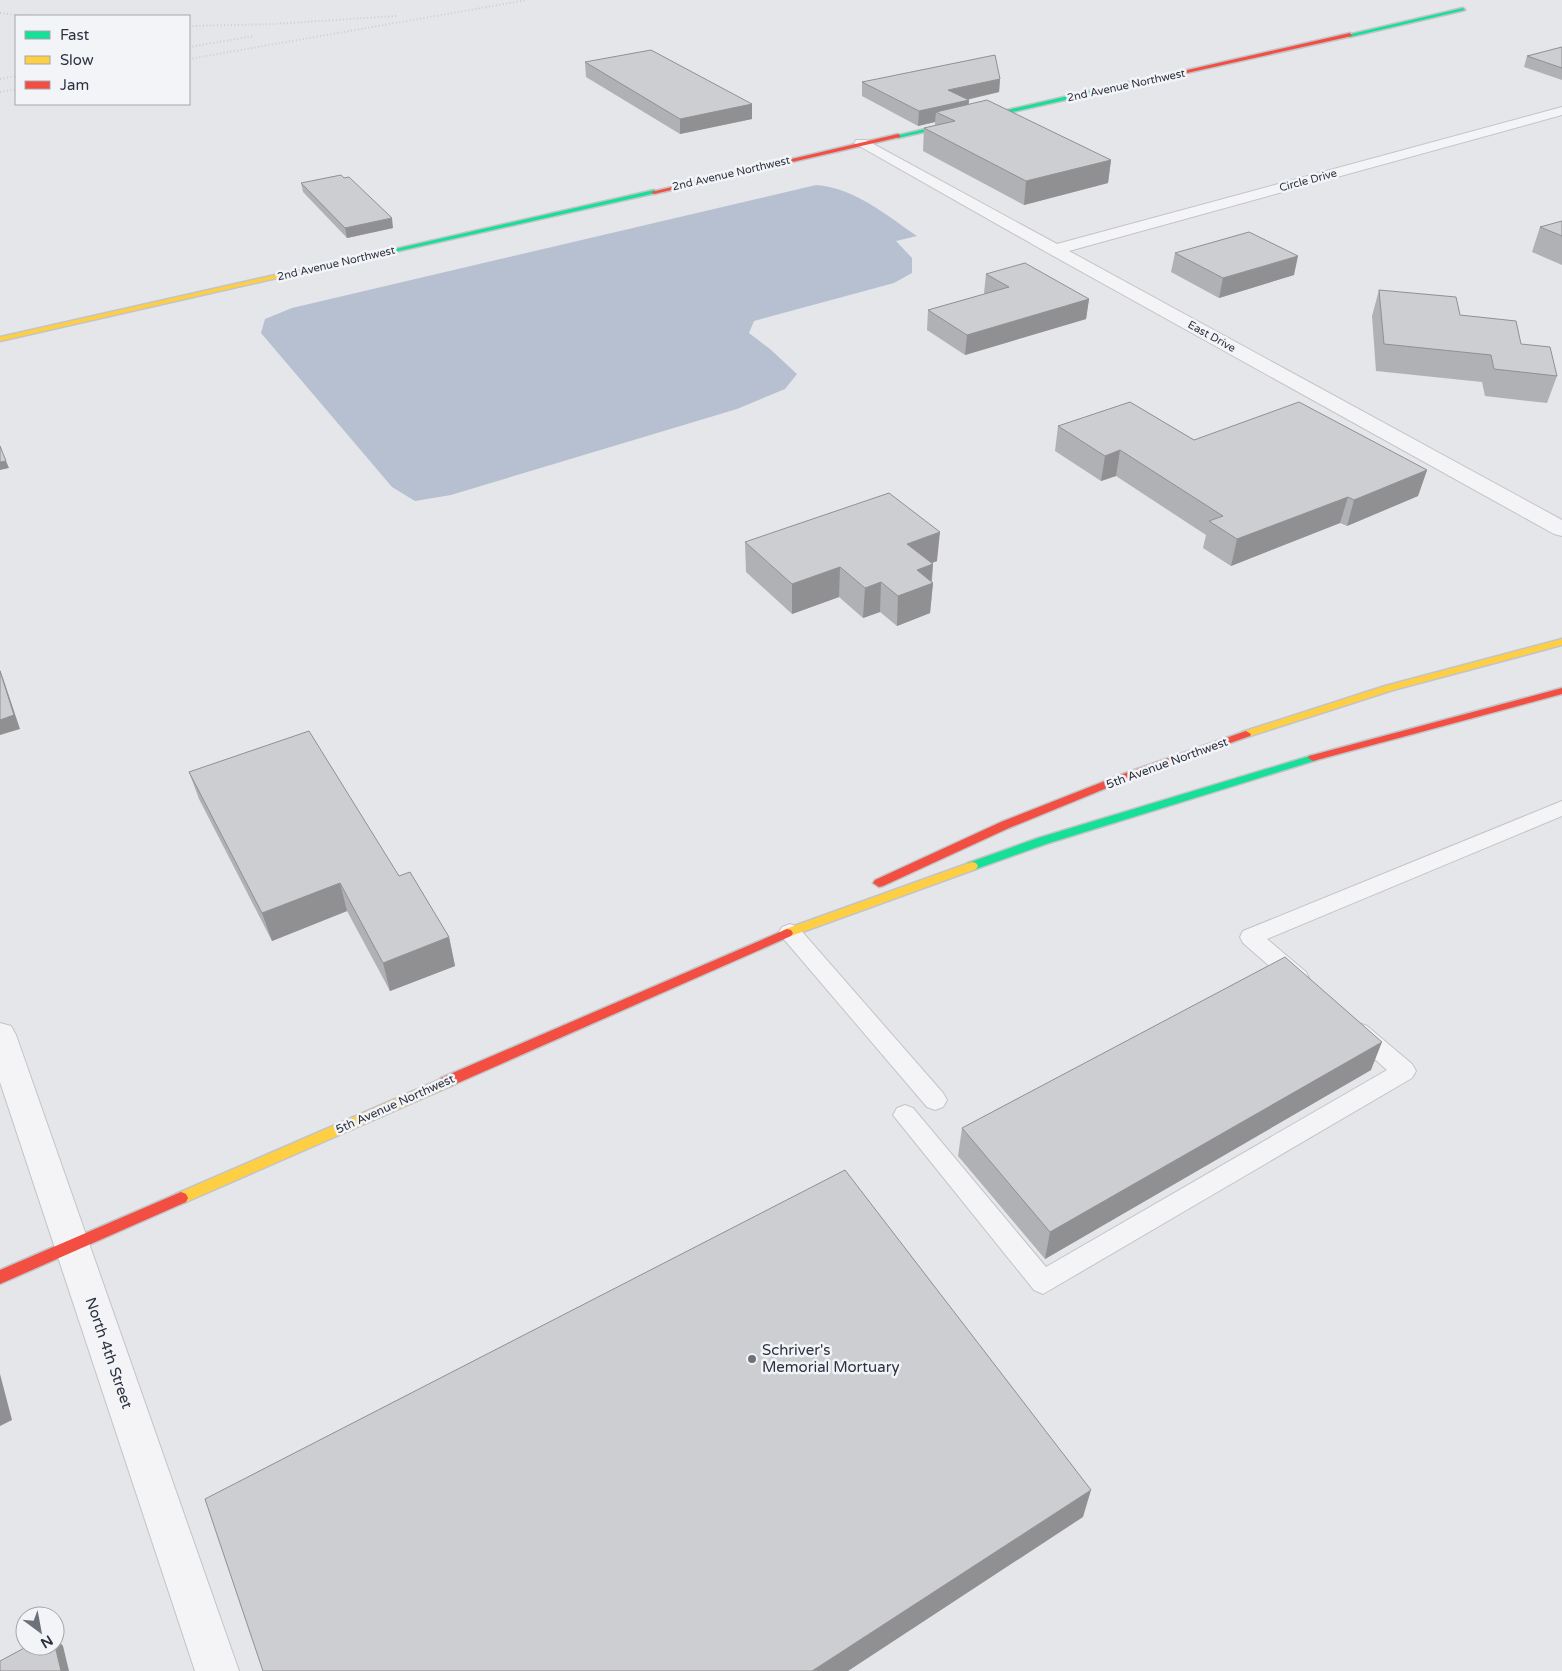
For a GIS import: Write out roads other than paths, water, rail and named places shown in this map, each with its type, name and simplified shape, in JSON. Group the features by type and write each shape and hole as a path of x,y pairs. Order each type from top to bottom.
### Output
{"street":[{"name":"2nd Avenue Northwest","path":"0,339 862,143 1463,9"},
{"name":"Circle Drive","path":"1054,250 1562,110"},
{"name":"East Drive","path":"862,143 1562,529"},
{"name":"5th Avenue Northwest","path":"872,887 1005,825 1127,776 1246,734 1380,691 1562,642"},
{"name":"5th Avenue Northwest","path":"0,1277 790,932 1042,841 1269,770 1562,691"},
{"name":"5th Avenue Northwest","path":"790,932 856,896"},
{"name":"North 4th Street","path":"0,1035 217,1671"}],"lane":[{"path":"1317,994 1251,937 1562,808"},
{"path":"790,932 935,1100"},
{"path":"906,1115 1043,1282 1404,1071 1346,1020"}],"water":[{"path":"816,185 844,191 857,197 882,211 917,236 896,241 912,258 912,273 894,283 754,321 749,333 797,374 785,389 737,409 451,495 415,501 392,487 261,333 265,319 292,308"}],"railway":[{"path":"190,59 527,0"},
{"path":"0,13 17,15"},
{"path":"190,26 274,24 397,16"},
{"path":"190,47 254,36"},
{"path":"0,79 15,76"},
{"path":"0,92 15,89"}],"place":[{"name":"Schriver's Memorial Mortuary","path":"752,1359"}]}
